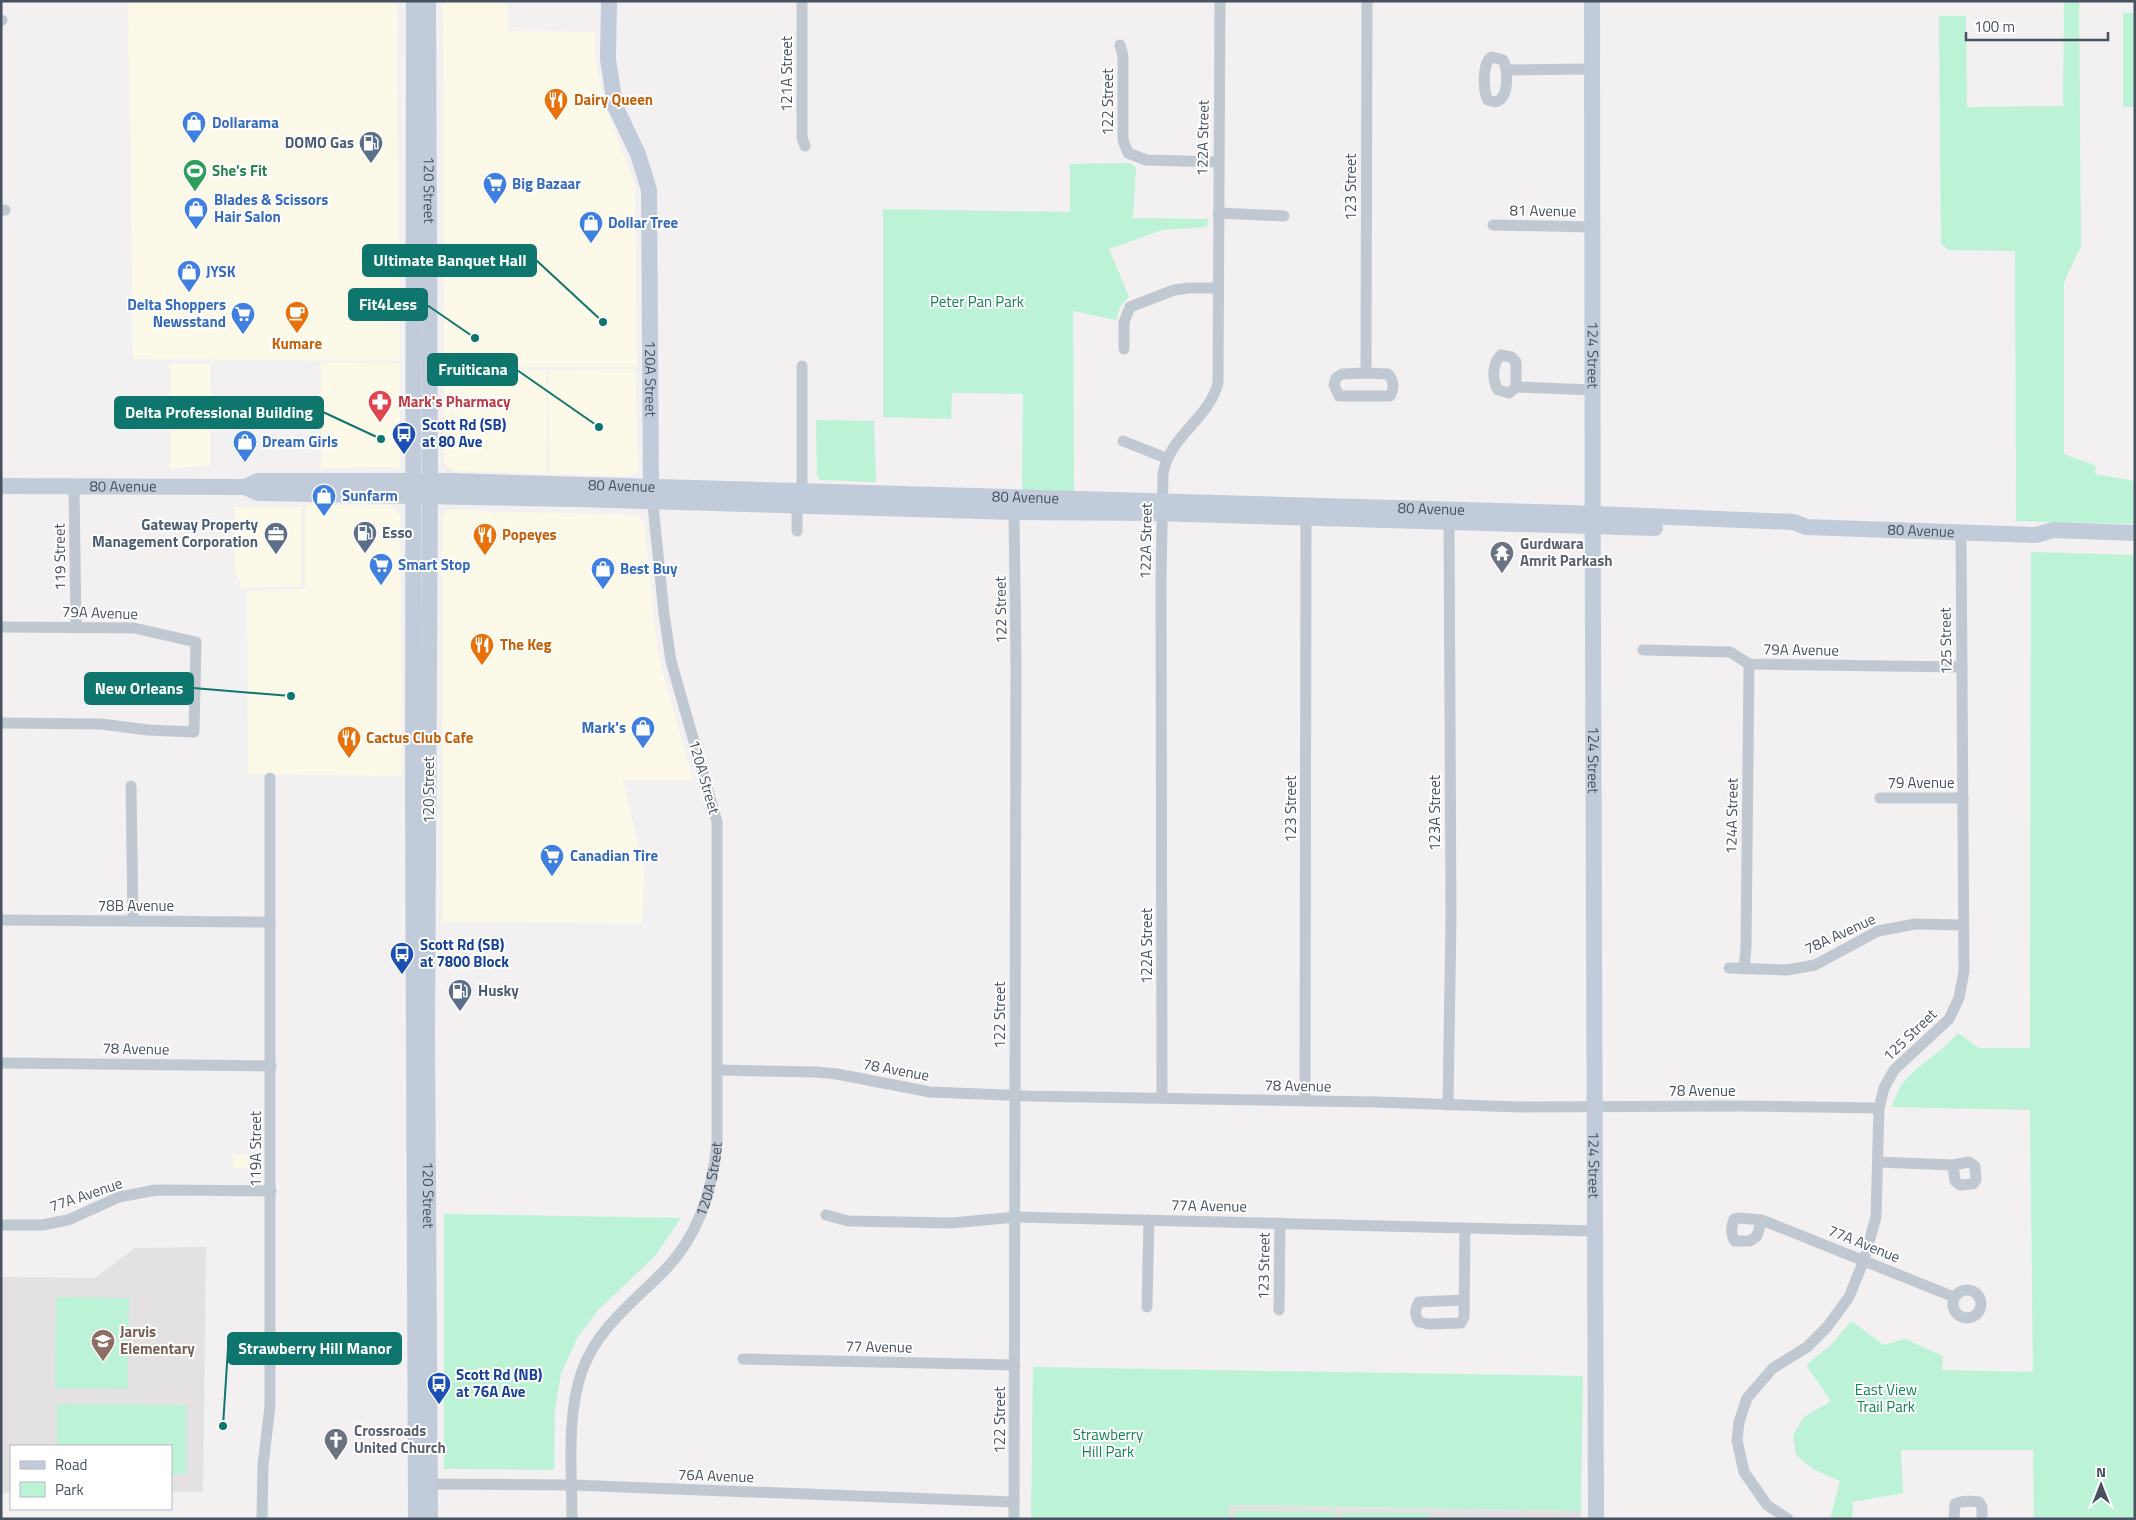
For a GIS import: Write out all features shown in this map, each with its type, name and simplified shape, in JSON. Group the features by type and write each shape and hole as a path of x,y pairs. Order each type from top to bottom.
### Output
{"main road":[{"name":"120 Street","path":"414,1 415,189 422,488 421,968 415,1155 423,1484 430,1519"},
{"name":"120 Street","path":"416,1519 423,1484 428,1203 427,1034 421,968 421,923 420,916 414,905 422,488 430,217 428,1"},
{"name":"120A Street","path":"609,1 608,59 615,106 638,154 649,190 652,495"},
{"name":"124 Street","path":"1592,1 1594,521 1592,1107 1596,1519"},
{"path":"415,142 420,151 422,168 424,171 429,172"},
{"path":"415,189 419,190 422,194 424,208 430,217"},
{"name":"80 Avenue","path":"1,486 245,487 258,493 422,488 800,498 1014,512 1162,508 1344,507 1489,511 1594,521"},
{"name":"80 Avenue","path":"652,495 749,504 758,497 800,498 900,494 1306,517 1449,522 1794,522 1806,527 2036,535 2054,541 2135,543"},
{"path":"1306,517 1315,511 1336,511 1344,507"},
{"path":"1449,522 1460,516 1480,515 1489,511"},
{"name":"80 Avenue","path":"2036,535 2053,530 2135,533"},
{"path":"415,1155 422,1168 422,1196 424,1201 428,1203"}],"street":[{"name":"121A Street","path":"802,1 802,138 805,146"},
{"name":"122A Street","path":"1162,1098 1163,474 1166,458 1209,403 1216,391 1218,376 1220,1"},
{"name":"123 Street","path":"1366,373 1367,1"},
{"name":"122 Street","path":"1120,45 1123,56 1123,140 1126,149 1132,156 1146,160 1218,162"},
{"path":"1506,70 1593,69"},
{"path":"1218,213 1284,216"},
{"name":"81 Avenue","path":"1493,225 1592,227"},
{"path":"1124,349 1124,322 1130,307 1174,290 1217,288"},
{"path":"797,531 800,498 802,366"},
{"path":"1366,373 1388,374 1393,379 1394,390 1390,396 1339,396 1334,385 1336,378 1342,374 1366,373"},
{"path":"1516,388 1593,390"},
{"path":"1123,441 1166,458"},
{"name":"119 Street","path":"74,487 76,627"},
{"name":"120A Street","path":"572,1519 572,1419 582,1372 598,1338 620,1313 664,1271 684,1247 696,1227 710,1190 715,1170 718,1070 717,822 670,661 652,495"},
{"name":"122 Street","path":"1014,512 1016,667 1014,1519"},
{"name":"123 Street","path":"1305,1101 1306,517"},
{"name":"123A Street","path":"1448,1105 1451,918 1449,522"},
{"name":"125 Street","path":"1788,1519 1776,1516 1744,1472 1737,1440 1739,1422 1747,1398 1773,1368 1807,1346 1828,1326 1849,1296 1864,1260 1876,1217 1879,1108 1884,1088 1894,1070 1949,1019 1960,998 1964,971 1962,925 1961,533"},
{"name":"79A Avenue","path":"1,627 134,628 196,642 194,732 148,730 101,724 1,723"},
{"name":"79A Avenue","path":"1643,650 1730,652 1749,664 1962,667"},
{"name":"124A Street","path":"1744,969 1746,948 1749,664"},
{"name":"119A Street","path":"262,1519 263,1466 270,1406 270,778"},
{"path":"132,786 132,921"},
{"name":"79 Avenue","path":"1880,798 1963,798"},
{"name":"78B Avenue","path":"1,920 270,922"},
{"name":"78A Avenue","path":"1729,968 1787,970 1815,964 1878,931 1915,924 1962,925"},
{"name":"78 Avenue","path":"1,1063 271,1066"},
{"name":"78 Avenue","path":"718,1070 837,1074 930,1092 1015,1095 1520,1108 1743,1106 1879,1108"},
{"path":"1878,1162 1953,1165"},
{"name":"77A Avenue","path":"1,1225 42,1225 68,1220 119,1197 156,1190 271,1191"},
{"name":"77A Avenue","path":"826,1215 848,1221 952,1223 1015,1217 1594,1231"},
{"path":"1147,1306 1149,1220"},
{"name":"77A Avenue","path":"1762,1220 1954,1297"},
{"name":"123 Street","path":"1279,1310 1280,1223"},
{"path":"1464,1300 1466,1229"},
{"name":"77 Avenue","path":"743,1359 1014,1365"},
{"name":"76A Avenue","path":"423,1484 572,1485 1014,1502"},
{"path":"1954,1519 1955,1504 1975,1501 1979,1502 1982,1507 1982,1519"}],"shaded area":[{"path":"128,1 397,1 400,361 133,359"},
{"path":"443,1 507,1 508,31 595,32 595,59 606,108 635,185 637,367 444,367"},
{"path":"321,362 400,363 400,467 321,468"},
{"path":"170,364 210,364 210,465 170,469"},
{"path":"444,369 546,370 547,474 453,471 444,463"},
{"path":"635,369 639,471 629,476 549,474 548,370"},
{"path":"305,505 390,505 398,511 400,517 402,776 248,774 247,591 305,589"},
{"path":"234,507 302,507 302,586 241,588 239,578 235,574"},
{"path":"448,510 637,515 644,524 658,656 693,780 623,780 644,869 642,923 442,922 442,517"},
{"path":"233,1154 252,1154 252,1168 233,1168"},
{"name":"Jarvis Elementary","path":"206,1247 203,1492 172,1492 172,1445 10,1445 10,1493 1,1493 1,1277 95,1278 135,1248"},
{"path":"1229,1505 1581,1511 1581,1519 1229,1519"}],"green space":[{"path":"2064,1 2079,1 2081,246 2064,282 2064,454 2096,466 2095,474 2135,481 2135,524 2016,521 2015,251 1948,250 1941,244 1939,16 1966,16 1967,107 2063,106"},
{"path":"2123,13 2135,13 2135,107 2123,107"},
{"name":"Peter Pan Park","path":"1129,163 1136,167 1133,218 1208,219 1207,227 1162,230 1109,249 1129,297 1120,307 1116,320 1073,311 1074,495 1022,494 1023,394 952,393 951,419 883,417 883,209 1070,212 1070,164"},
{"path":"816,420 874,421 876,482 820,480 817,475"},
{"name":"East View Trail Park","path":"2031,552 2135,555 2135,1519 2034,1519 2033,1450 1901,1450 1903,1493 1853,1502 1852,1519 1830,1519 1840,1481 1813,1469 1796,1455 1793,1435 1804,1417 1831,1401 1806,1365 1831,1345 1851,1321 1884,1345 1905,1339 1943,1356 1942,1370 2033,1372 2030,1110 1892,1107 1903,1083 1911,1074 1949,1043 1958,1033 1979,1048 2030,1048"},
{"path":"444,1214 681,1218 655,1256 598,1310 577,1338 561,1374 555,1408 554,1470 444,1469"},
{"path":"56,1297 129,1298 128,1389 55,1388"},
{"name":"Strawberry Hill Park","path":"1033,1367 1583,1376 1581,1511 1229,1505 1229,1519 1031,1519"},
{"path":"57,1404 187,1405 187,1474 172,1474 172,1445 57,1445"},
{"path":"1234,1511 1335,1512 1335,1519 1234,1519"},
{"path":"1341,1513 1428,1513 1428,1519 1341,1519"}],"place":[{"name":"Dairy Queen","path":"556,121"},
{"name":"Dollarama","path":"194,144"},
{"name":"DOMO Gas","path":"371,164"},
{"name":"She's Fit","path":"195,192"},
{"name":"Big Bazaar","path":"495,205"},
{"name":"Blades & Scissors Hair Salon","path":"196,230"},
{"name":"Dollar Tree","path":"591,244"},
{"name":"JYSK","path":"189,293"},
{"name":"Ultimate Banquet Hall","path":"603,322"},
{"name":"Kumare","path":"297,334"},
{"name":"Delta Shoppers Newsstand","path":"243,335"},
{"name":"Fit4Less","path":"475,338"},
{"name":"Mark's Pharmacy","path":"380,423"},
{"name":"Fruiticana","path":"599,427"},
{"name":"Delta Professional Building","path":"381,439"},
{"name":"Scott Rd (SB) at 80 Ave","path":"404,455"},
{"name":"Dream Girls","path":"245,463"},
{"name":"Sunfarm","path":"324,517"},
{"name":"Esso","path":"365,554"},
{"name":"Gateway Property Management Corporation","path":"276,555"},
{"name":"Popeyes","path":"485,556"},
{"name":"Gurdwara Amrit Parkash","path":"1502,574"},
{"name":"Smart Stop","path":"381,586"},
{"name":"Best Buy","path":"603,590"},
{"name":"The Keg","path":"482,666"},
{"name":"New Orleans","path":"291,696"},
{"name":"Mark's","path":"643,749"},
{"name":"Cactus Club Cafe","path":"349,759"},
{"name":"Canadian Tire","path":"552,877"},
{"name":"Scott Rd (SB) at 7800 Block","path":"402,975"},
{"name":"Husky","path":"460,1012"},
{"name":"Jarvis Elementary","path":"103,1362"},
{"name":"Scott Rd (NB) at 76A Ave","path":"439,1405"},
{"name":"Strawberry Hill Manor","path":"223,1426"},
{"name":"Crossroads United Church","path":"336,1461"}]}
